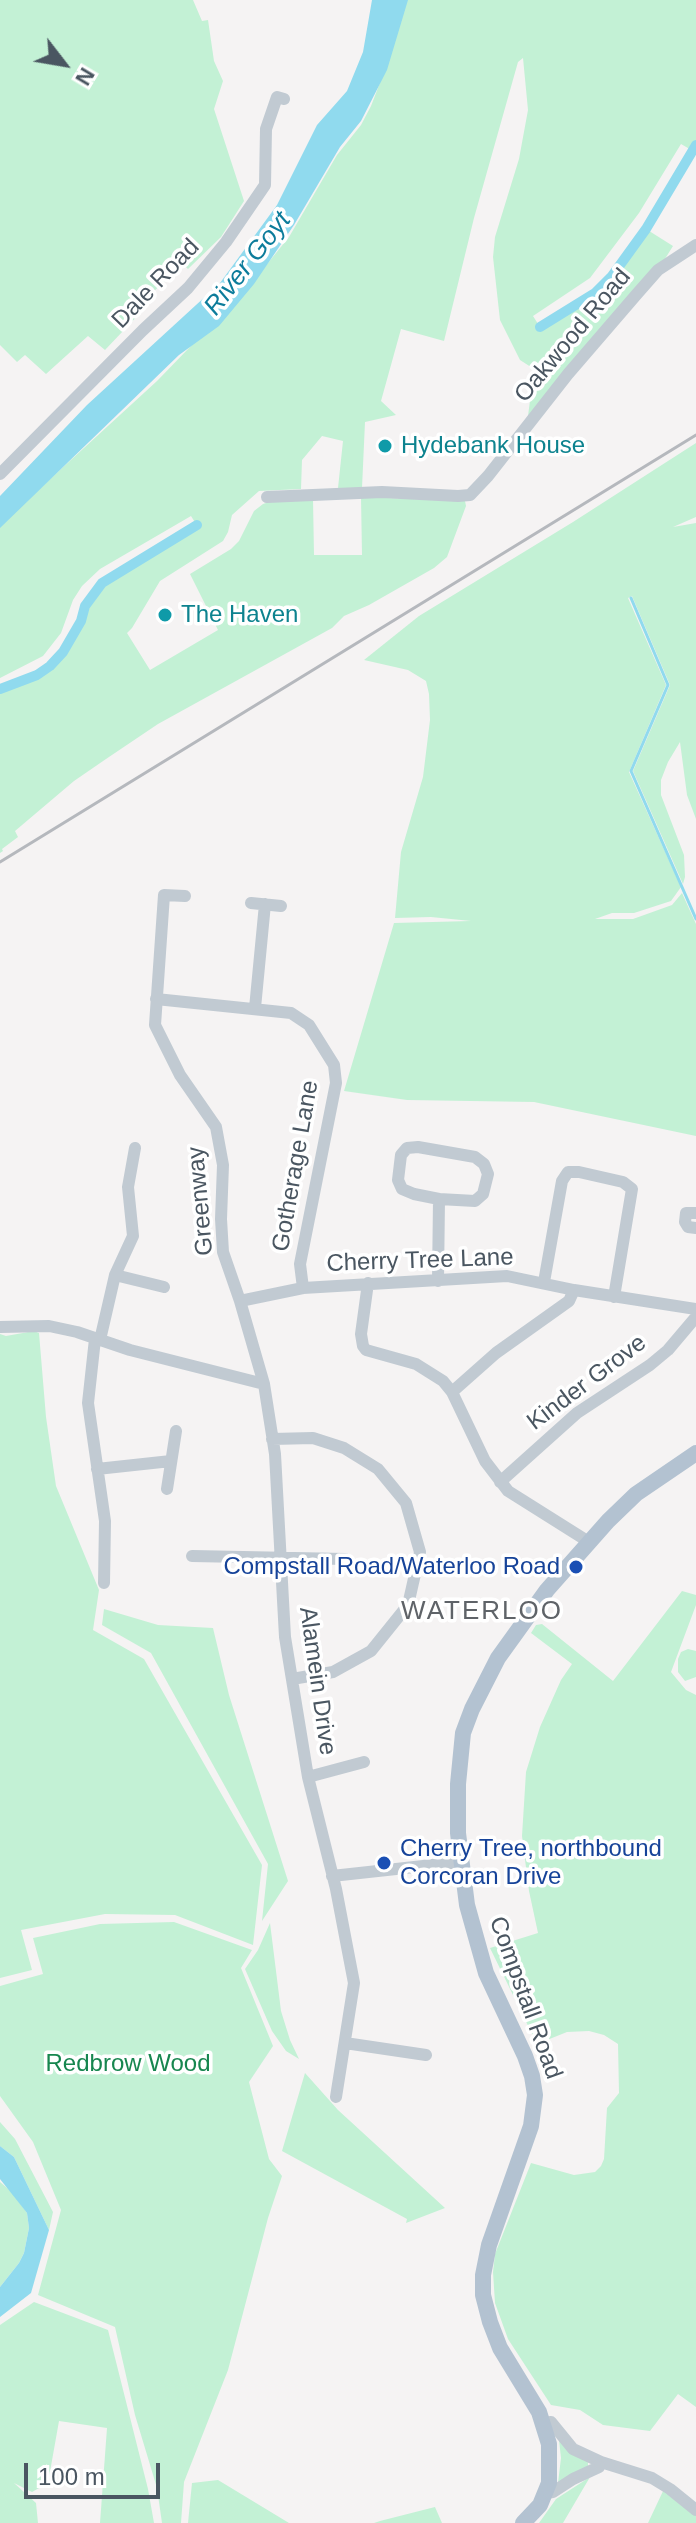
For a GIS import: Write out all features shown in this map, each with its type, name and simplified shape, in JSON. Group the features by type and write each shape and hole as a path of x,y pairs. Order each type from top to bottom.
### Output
{"main road":[{"name":"Compstall Road","path":"546,2493 551,2463 543,2423 500,2348 483,2295 489,2245 535,2111 534,2085 525,2056 486,1973 469,1916 458,1833 463,1733 498,1658 547,1590 636,1494 696,1453"},
{"path":"523,2523 540,2505 546,2493"}],"street":[{"name":"Dale Road","path":"0,474 188,288 226,242 265,185 266,129 277,97 284,99"},
{"name":"Oakwood Road","path":"267,497 382,492 470,495 658,270 696,245"},
{"name":"Greenway","path":"185,896 164,895 155,1025 180,1075 216,1127 223,1165 223,1252 240,1301"},
{"path":"251,903 281,906"},
{"path":"255,1008 265,904"},
{"name":"Gotherage Lane","path":"156,999 291,1013 319,1037 334,1065 336,1083 300,1264 303,1288"},
{"path":"418,1147 475,1157 484,1164 488,1174 483,1194 475,1201 439,1199 402,1189 398,1180 401,1155 407,1148 418,1147"},
{"path":"104,1583 105,1521 88,1403 98,1339 115,1275 133,1236 128,1187 135,1148"},
{"path":"544,1282 562,1181 568,1172 579,1172 623,1182 632,1189 614,1297"},
{"path":"438,1281 439,1199"},
{"path":"696,1213 686,1213 685,1222 688,1227 696,1228"},
{"path":"115,1275 164,1287"},
{"name":"Cherry Tree Lane","path":"240,1301 303,1288 507,1276 696,1309"},
{"path":"368,1283 361,1334 366,1350 416,1364 443,1381 452,1392 485,1461 500,1482 516,1497 589,1542"},
{"path":"452,1392 496,1353 569,1301 574,1290"},
{"name":"Alamein Drive","path":"240,1301 264,1384 272,1439 285,1637 308,1777 354,1983 336,2097"},
{"name":"Kinder Grove","path":"500,1482 577,1413 668,1350 696,1317"},
{"path":"0,1327 49,1326 264,1384"},
{"path":"167,1489 176,1431"},
{"path":"272,1439 313,1438 344,1448 378,1469 406,1503 420,1552 408,1605 371,1651 333,1672 292,1679"},
{"path":"97,1469 171,1461"},
{"path":"192,1556 345,1559"},
{"path":"308,1777 364,1762"},
{"path":"332,1876 460,1862"},
{"path":"345,2043 426,2055"},
{"path":"543,2423 551,2422 573,2449 601,2462 652,2478 696,2510"},
{"path":"546,2493 599,2467 601,2462"}],"green space":[{"path":"0,0 193,0 202,21 208,20 214,61 223,81 214,109 244,201 221,237 188,269 179,260 175,263 179,268 138,306 142,311 105,350 88,336 46,374 25,355 17,362 0,345"},
{"path":"407,0 696,0 696,145 693,151 681,144 639,213 590,278 533,316 540,327 595,293 627,257 646,229 673,246 658,270 527,424 534,369 520,360 500,320 493,257 495,237 519,159 528,110 523,58 518,62 474,218 444,341 401,329 381,401 396,415 365,422 362,488 338,488 343,441 322,436 302,460 301,489 259,491 232,515 223,541 160,581 127,633 150,670 218,630 190,574 231,549 239,541 254,511 275,500 313,499 314,555 362,555 361,497 465,501 466,506 447,557 434,568 344,616 332,628 158,724 74,781 15,831 18,837 0,853 0,689 37,675 64,652 81,621 85,606 102,583 196,524 191,516 100,569 82,586 73,600 61,633 43,656 0,678 0,525 157,381 250,285 289,237 337,155 361,125 371,106"},
{"path":"696,443 696,517 673,527 696,523 696,819 687,795 680,742 661,780 661,795 684,855 685,877 683,884 633,771 670,685 632,596 628,598 666,685 629,772 681,887 671,901 634,913 612,913 595,919 633,919 672,905 682,893 696,924 696,1136 534,1102 407,1100 344,1091 394,923 471,921 431,917 395,918 401,852 423,777 430,720 429,694 426,681 408,670 364,660 419,616"},
{"path":"34,1331 39,1333 56,1486 99,1590 93,1630 144,1659 262,1865 253,1945 175,1915 105,1914 21,1930 32,1970 0,1978 0,1334 6,1336"},
{"path":"682,1591 696,1595 696,1605 671,1672 686,1690 696,1695 696,2407 678,2394 650,2431 603,2425 580,2410 551,2405 508,2339 495,2303 495,2254 531,2163 574,2175 595,2172 604,2159 607,2108 619,2093 618,2044 604,2035 589,2031 567,2032 537,2044 490,1948 538,1933 522,1836 526,1772 540,1727 561,1680 572,1664 531,1633 536,1625 542,1624 613,1681"},
{"path":"104,1609 158,1625 213,1628 229,1695 288,1881 262,1921 268,1864 151,1653 102,1625"},
{"path":"688,1649 696,1651 696,1677 685,1681 678,1672 678,1659 681,1652"},
{"name":"Redbrow Wood","path":"174,1922 252,1950 241,1968 273,2046 249,2082 269,2159 282,2176 228,2370 184,2482 181,2523 162,2523 157,2488 135,2415 115,2327 38,2295 61,2210 33,2142 0,2096 0,1986 43,1974 33,1938 100,1924"},
{"path":"270,1923 281,2011 299,2059 286,2051 272,2031 245,1969"},
{"path":"305,2073 338,2110 445,2208 406,2223 407,2219 282,2151"},
{"path":"0,2122 15,2139 53,2212 49,2230 14,2157 0,2146"},
{"path":"0,2182 12,2192 27,2213 29,2228 24,2253 0,2287"},
{"path":"34,2302 108,2330 154,2523 100,2523 107,2428 59,2421 48,2483 32,2492 14,2483 36,2503 38,2523 0,2523 0,2325"},
{"path":"559,2440 588,2462 588,2466 558,2483 561,2458"},
{"path":"590,2477 563,2523 539,2523 556,2499"},
{"path":"218,2480 289,2523 188,2523 192,2483"},
{"path":"664,2489 696,2514 696,2523 648,2523"},
{"path":"435,2507 442,2523 374,2523 380,2521"}],"water":[{"name":"River Goyt","path":"372,0 408,0 387,70 361,121 340,147 294,225 254,284 219,326 179,355 0,528 0,496 87,405 220,283 277,205 317,125 347,91 363,52"},
{"path":"0,2146 14,2157 49,2230 31,2293 0,2317 0,2287 24,2253 29,2228 27,2213 0,2179"}],"waterway":[{"path":"540,327 595,293 612,276 646,229 696,145"},
{"path":"0,689 37,675 50,666 63,652 81,621 85,606 102,583 197,525"},
{"path":"631,598 668,685 631,771 696,919"}],"railway":[{"path":"0,862 696,435"}],"place":[{"name":"Hydebank House","path":"385,446"},
{"name":"The Haven","path":"165,615"},
{"name":"Compstall Road/Waterloo Road","path":"576,1567"},
{"name":"Cherry Tree, northbound Corcoran Drive","path":"384,1863"}],"district":[{"name":"WATERLOO","path":"482,1612"}]}
